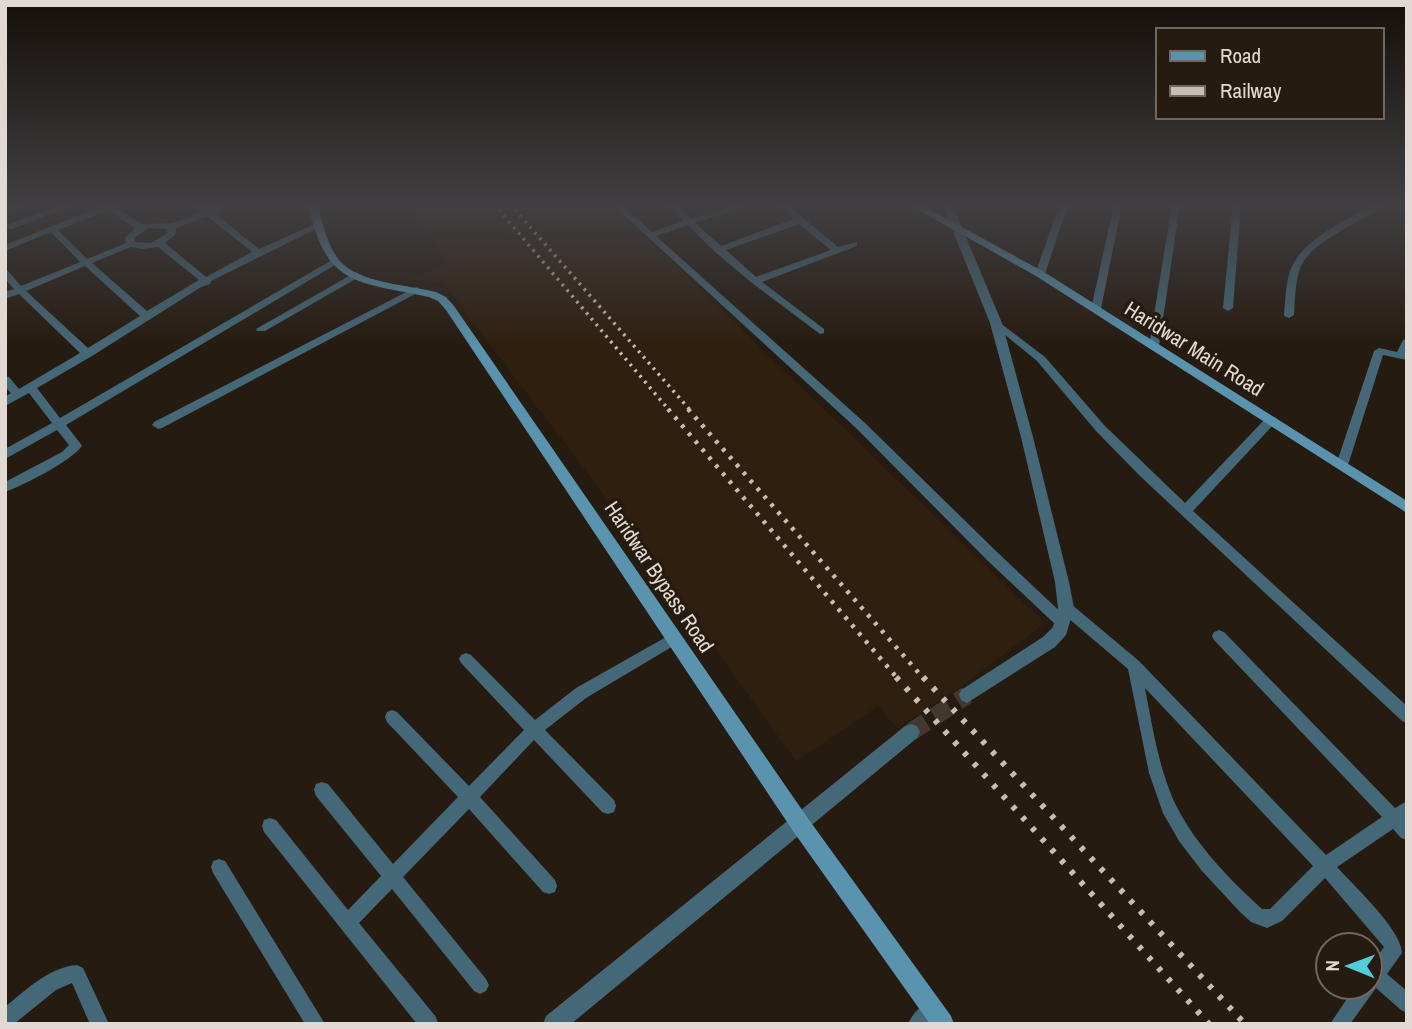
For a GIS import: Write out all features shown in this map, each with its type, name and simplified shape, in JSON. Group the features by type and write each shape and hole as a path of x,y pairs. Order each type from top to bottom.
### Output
{"main road":[{"path":"330,252 335,262"},
{"name":"Haridwar Main Road","path":"999,252 1096,309 1407,508"},
{"name":"Haridwar Bypass Road","path":"335,262 356,275 442,299 450,308 800,824 938,1016"}],"street":[{"path":"76,252 148,317"},
{"path":"5,296 111,252"},
{"path":"170,252 207,282"},
{"path":"669,252 862,426 992,556 1064,615 1134,666 1325,866 1381,931"},
{"path":"720,252 820,331"},
{"path":"755,282 835,252"},
{"path":"967,252 996,323 1030,450 1064,615 1060,630 1049,642 967,695"},
{"path":"1040,274 1048,252"},
{"path":"1096,309 1108,252"},
{"path":"1153,346 1168,252"},
{"path":"1228,308 1233,252"},
{"path":"1289,315 1295,272 1300,258 1308,252"},
{"path":"5,402 259,253"},
{"path":"5,455 335,262"},
{"path":"261,329 356,275"},
{"path":"7,278 88,354"},
{"path":"158,425 416,290"},
{"path":"996,323 1041,359 1123,452 1407,716"},
{"path":"1342,465 1377,354 1383,350 1404,356 1407,342"},
{"path":"5,380 19,395"},
{"path":"5,488 72,451 76,446 31,388"},
{"path":"1186,510 1271,420"},
{"path":"1219,636 1400,814 1407,832"},
{"path":"348,922 535,729 581,693 675,638"},
{"path":"466,659 608,806"},
{"path":"1134,666 1150,750 1168,806 1189,840 1257,916 1267,919 1276,915 1325,866 1400,814"},
{"path":"392,717 549,886"},
{"path":"554,1024 911,732"},
{"path":"323,790 391,878 480,985"},
{"path":"270,826 429,1024"},
{"path":"219,867 316,1024"},
{"path":"1384,935 1393,945 1393,953 1384,964"},
{"path":"5,1019 58,977 70,973 77,974 100,1024"},
{"path":"1384,990 1407,1004"},
{"path":"1339,1024 1356,1001"},
{"path":"917,1024 938,1016"}],"shaded area":[{"path":"439,252 662,252 1045,623 962,686 897,728 878,706 796,761 631,531 444,284 410,279 447,264"}],"tunnel":[{"path":"911,732 967,695"}],"railway":[{"path":"535,252 669,410"},
{"path":"552,252 690,410"},
{"path":"668,409 898,679"},
{"path":"688,409 924,679"},
{"path":"896,677 1209,1024"},
{"path":"923,677 1245,1024"}]}
